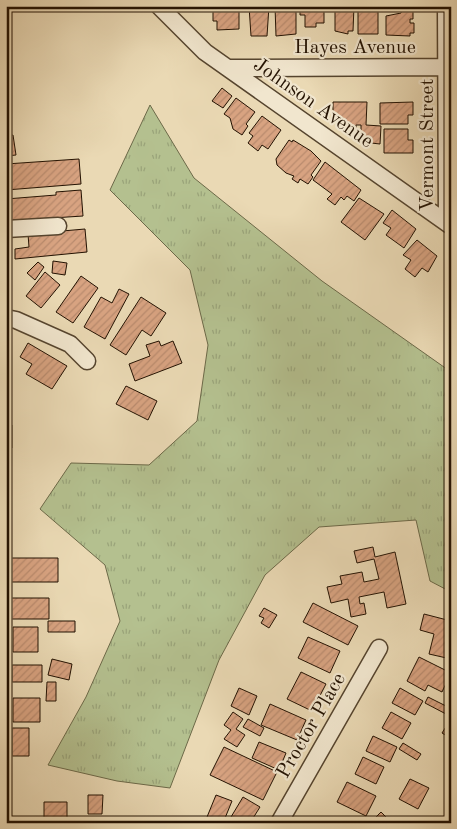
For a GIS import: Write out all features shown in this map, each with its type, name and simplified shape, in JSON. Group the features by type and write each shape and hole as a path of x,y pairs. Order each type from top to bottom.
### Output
{"street":[{"name":"Johnson Avenue","path":"159,6 205,52 449,224"},
{"name":"Vermont Street","path":"446,6 449,67 449,224"},
{"name":"Hayes Avenue","path":"229,68 449,67"},
{"path":"6,230 58,226"},
{"path":"6,318 16,320 70,344 87,361"},
{"name":"Proctor Place","path":"279,823 379,648"}],"green space":[{"path":"150,105 194,178 322,281 451,372 451,592 430,581 416,520 319,527 265,575 219,660 170,788 117,781 48,765 86,697 120,621 105,565 40,509 71,463 149,465 197,421 208,345 190,270 110,190"}],"building":[{"path":"217,6 239,6 239,29 217,30 217,21 213,21 213,8"},
{"path":"249,6 269,6 267,36 251,36"},
{"path":"275,6 296,6 296,34 276,36"},
{"path":"300,6 330,6 330,11 324,11 324,23 316,23 316,27 305,27 305,15 300,15"},
{"path":"335,6 354,6 353,31 348,31 348,34 335,31"},
{"path":"358,6 378,6 378,34 358,34"},
{"path":"403,6 413,6 413,19 410,19 410,23 414,23 414,33 410,33 410,36 386,35 386,16 401,13"},
{"path":"222,88 232,96 223,108 212,101"},
{"path":"236,98 255,112 246,124 248,126 242,135 233,129 230,118 224,114"},
{"path":"333,102 367,102 366,125 381,126 380,144 371,143 371,139 361,139 361,125 356,125 356,129 345,128 345,120 339,120 339,117 333,114"},
{"path":"413,102 413,115 408,115 408,124 380,124 380,103"},
{"path":"262,116 281,130 268,149 262,145 258,151 248,143 253,136 249,133"},
{"path":"384,129 408,129 408,140 413,140 413,153 384,153"},
{"path":"13,135 16,155 6,156 6,136"},
{"path":"289,140 292,142 293,140 311,151 321,161 311,175 313,177 308,184 300,179 298,183 292,179 294,176 286,173 277,165 276,159"},
{"path":"79,159 81,184 6,190 6,164"},
{"path":"325,162 361,190 354,201 347,196 344,200 341,197 335,205 327,199 332,194 313,180"},
{"path":"81,190 83,216 6,221 6,199 56,195 56,192"},
{"path":"359,198 384,214 365,240 341,222"},
{"path":"392,210 416,229 404,248 386,235 391,228 383,223"},
{"path":"85,229 87,252 15,259 15,249 29,247 28,234"},
{"path":"417,240 437,256 428,272 422,268 415,277 405,269 411,260 403,255"},
{"path":"53,261 67,263 65,275 52,273"},
{"path":"38,262 44,267 35,280 27,273"},
{"path":"45,272 60,285 41,308 26,296"},
{"path":"81,276 98,288 73,323 56,312"},
{"path":"119,289 129,294 105,339 84,327 101,297 112,303"},
{"path":"141,297 166,313 151,336 142,330 126,355 110,345"},
{"path":"159,341 161,346 173,341 182,363 135,381 129,364 150,356 146,345"},
{"path":"28,343 67,366 52,389 26,374 32,364 20,357"},
{"path":"126,386 157,401 148,420 116,404"},
{"path":"6,425 12,425 12,448 6,448"},
{"path":"373,547 375,557 395,552 406,604 387,608 384,592 359,597 360,604 364,603 366,614 351,617 348,599 331,603 327,587 342,584 340,576 362,572 364,582 379,579 374,559 357,563 354,551"},
{"path":"10,558 58,558 58,582 10,582"},
{"path":"10,598 49,598 49,619 10,619"},
{"path":"313,603 358,626 348,645 303,622"},
{"path":"264,608 277,615 269,628 261,623 264,618 259,616"},
{"path":"424,614 451,621 451,659 429,654 434,634 420,630"},
{"path":"48,621 75,621 75,632 48,632"},
{"path":"13,627 38,627 38,652 13,652"},
{"path":"308,637 340,651 330,673 298,658"},
{"path":"419,657 451,673 442,692 428,685 425,691 407,681"},
{"path":"52,659 72,664 69,680 48,675"},
{"path":"12,665 42,665 42,682 12,682"},
{"path":"301,672 326,684 312,711 287,699"},
{"path":"47,682 56,682 56,701 46,701"},
{"path":"239,688 257,696 249,715 231,706"},
{"path":"400,688 423,701 415,715 392,703"},
{"path":"428,697 450,708 446,714 425,703"},
{"path":"13,698 40,698 40,722 13,722"},
{"path":"270,704 306,720 297,740 261,725"},
{"path":"233,712 243,719 236,729 245,735 237,747 224,739 231,730 224,725"},
{"path":"391,712 411,723 402,739 382,728"},
{"path":"248,719 264,728 260,736 243,727"},
{"path":"449,722 451,723 450,738 442,733"},
{"path":"12,728 29,728 29,756 12,756"},
{"path":"373,736 397,747 390,762 366,751"},
{"path":"259,742 286,753 279,770 252,758"},
{"path":"403,743 421,754 417,760 399,749"},
{"path":"224,747 277,772 263,800 210,775"},
{"path":"363,757 384,767 376,784 355,774"},
{"path":"410,779 429,788 418,809 399,799"},
{"path":"347,782 376,796 366,816 337,802"},
{"path":"88,795 103,795 102,814 88,814"},
{"path":"216,795 232,801 223,823 207,817"},
{"path":"243,797 260,807 250,823 241,823 231,817"},
{"path":"44,802 67,802 67,823 44,823"},
{"path":"381,812 390,821 388,823 370,823"}]}
